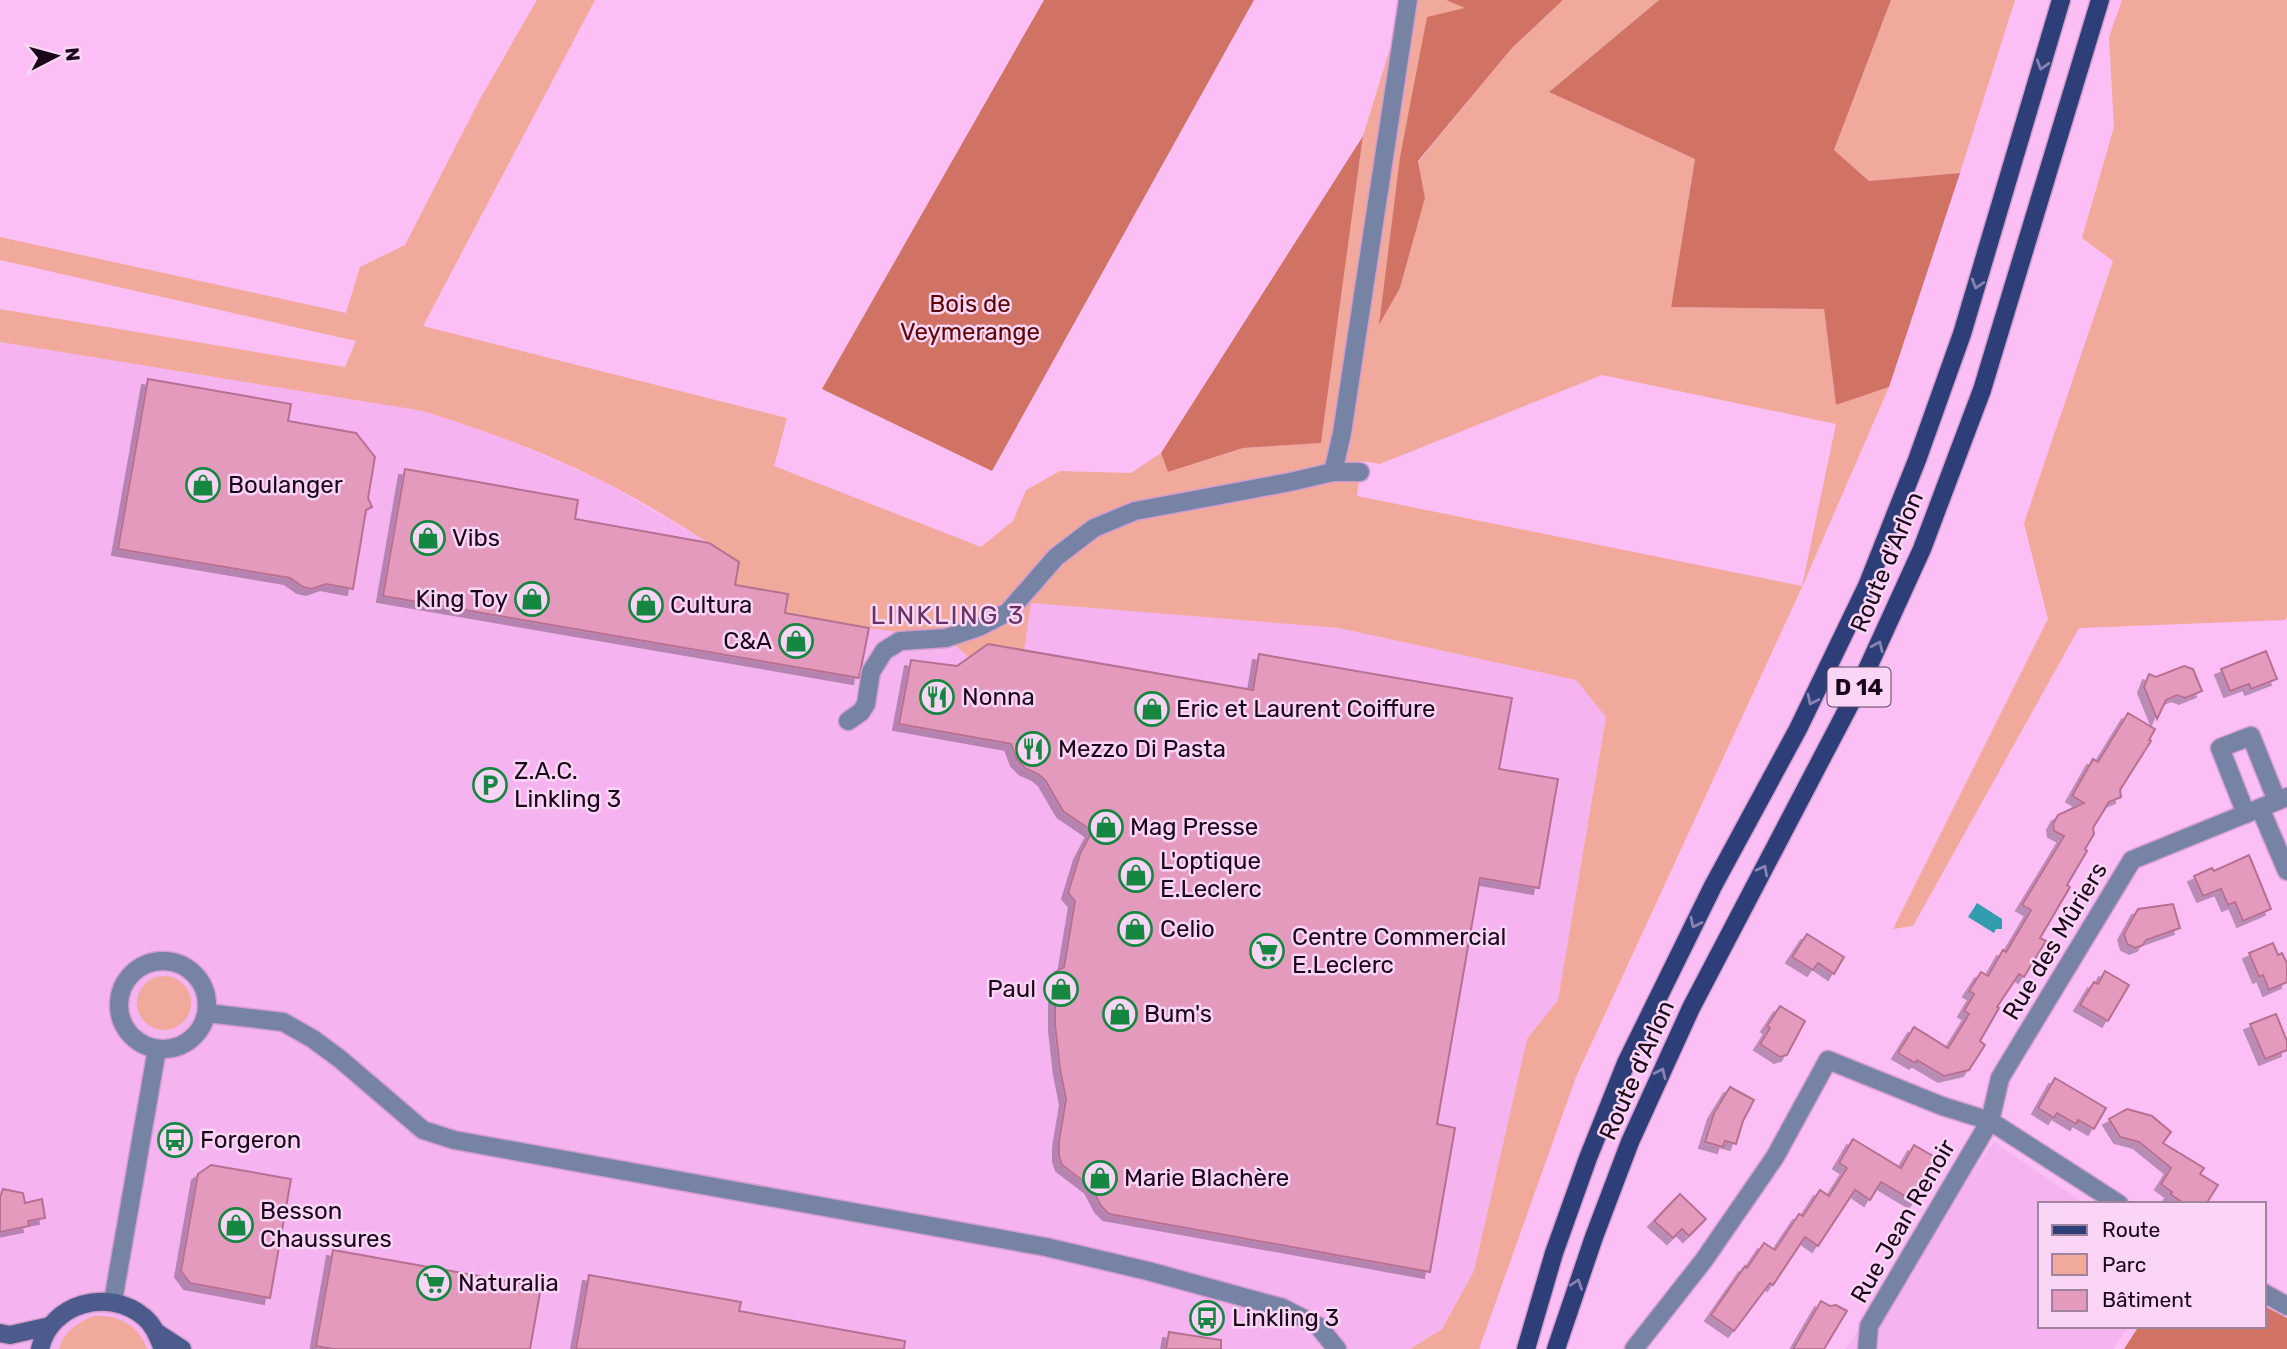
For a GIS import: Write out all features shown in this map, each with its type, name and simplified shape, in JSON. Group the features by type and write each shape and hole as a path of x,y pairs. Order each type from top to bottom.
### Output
{"main road":[{"name":"Route d'Arlon","path":"1526,1349 1554,1253 1626,1063 1713,886 1804,718 1867,586 1917,460 1962,334 2061,0"},
{"name":"Route d'Arlon","path":"1556,1349 1630,1142 1691,1008 1859,687 1922,549 1982,390 2100,0"},
{"path":"40,1349 50,1326 62,1314 78,1305 95,1301 113,1301 130,1307 145,1318 156,1332 163,1349"},
{"path":"0,1334 10,1335 50,1326"},
{"path":"156,1332 182,1349"}],"street":[{"path":"1333,472 1342,433 1408,0"},
{"path":"848,721 861,712 866,704 871,672 884,651 900,641 946,638 979,627 1008,612 1056,556 1094,528 1135,511 1333,472 1360,472"},
{"path":"2268,805 2287,871"},
{"name":"Rue des Mûriers","path":"1990,1121 2000,1078 2132,860 2268,805"},
{"path":"163,961 184,965 203,985 207,1013 197,1033 189,1041 179,1046 156,1049 134,1038 126,1028 120,1010 123,987 131,975 142,966 163,961"},
{"path":"207,1013 283,1022 340,1059 423,1130 454,1140 558,1161 1046,1247 1148,1271 1283,1308 1318,1326 1336,1349"},
{"path":"113,1301 156,1049"},
{"path":"1634,1349 1704,1260 1775,1157 1828,1060 1942,1106 1990,1121 2116,1202"},
{"name":"Rue Jean Renoir","path":"1867,1349 1869,1326 1990,1121"},
{"path":"2266,1294 2287,1306"}],"shaded area":[{"path":"0,342 423,411 488,431 602,481 709,543 739,562 736,585 788,594 785,613 1024,650 1031,603 1339,628 1576,680 1606,716 1558,1000 1527,1039 1474,1271 1442,1329 1410,1349 0,1349"},
{"path":"1977,903 2002,919 2002,929 1996,929 1994,933 1968,917"},
{"path":"1994,1142 2082,1202 2038,1202 2038,1328 2128,1328 2113,1349 1845,1349"}],"green space":[{"path":"537,0 595,0 423,326 787,418 774,466 981,547 1013,521 1026,490 1060,471 1131,473 1161,453 1168,472 1243,448 1321,443 1363,136 1405,0 1446,0 1466,8 1400,157 1380,323 1400,288 1425,198 1418,162 1512,48 1563,0 1659,0 1549,92 1695,159 1671,307 1824,309 1836,405 1889,387 1802,587 1576,1077 1479,1349 1410,1349 1442,1329 1474,1271 1527,1039 1558,1000 1606,717 1576,680 1339,628 1031,603 1024,650 988,644 969,657 946,638 785,613 788,594 735,585 739,562 637,499 558,460 446,418 423,411 0,342 0,309 345,367 356,341 0,260 0,237 346,313 360,267 405,245 480,99","holes":["1602,375 1836,424 1802,586 1357,496 1361,461 1380,464"]},
{"name":"Bois de Veymerange","path":"1044,0 1254,0 992,471 822,389"},
{"path":"1446,0 1563,0 1512,48 1418,161 1425,198 1400,288 1379,325 1400,157 1427,17 1465,8"},
{"path":"1659,0 1891,0 1834,150 1869,181 1960,173 1889,387 1836,405 1824,309 1671,307 1695,159 1549,92"},
{"path":"1891,0 2015,0 1960,173 1869,181 1834,150"},
{"path":"2122,0 2287,0 2287,617 2285,620 2079,628 1913,926 1893,929 2048,619 2024,523 2113,261 2082,238 2114,127 2109,37"},
{"path":"1363,136 1321,443 1243,448 1168,472 1161,453"},
{"path":"164,976 183,984 191,1003 183,1022 164,1030 145,1022 137,1003 145,984"},
{"path":"2266,1307 2287,1318 2287,1349 2124,1349 2138,1328 2266,1328"},
{"path":"94,1316 112,1317 127,1323 138,1333 147,1349 59,1349 72,1328"}],"building":[{"name":"Boulanger","path":"148,379 291,404 288,421 356,433 375,457 368,498 372,507 366,510 353,589 326,584 312,589 303,587 290,578 118,549"},
{"path":"405,469 578,500 575,519 709,543 739,562 735,585 788,594 785,613 869,628 859,678 383,596"},
{"name":"Centre Commercial E.Leclerc","path":"988,644 1253,690 1259,654 1512,698 1499,769 1558,779 1539,888 1480,878 1437,1124 1455,1128 1430,1272 1109,1214 1101,1206 1091,1187 1062,1165 1059,1141 1066,1099 1055,1025 1055,972 1064,967 1075,901 1068,893 1080,854 1092,831 1063,811 1045,780 1017,760 1011,744 899,724 911,660 957,666"},
{"path":"2266,651 2277,679 2251,689 2249,684 2230,691 2221,669"},
{"path":"2184,666 2193,669 2202,691 2185,698 2177,695 2166,700 2157,719 2144,687 2149,674 2156,677"},
{"path":"2128,713 2155,729 2149,740 2151,741 2120,790 2121,797 2109,802 2093,828 2094,834 2085,849 2087,851 2067,885 2070,887 2040,938 2046,941 2024,977 2019,974 1997,1007 1999,1008 1980,1041 1985,1045 1969,1070 1944,1076 1917,1060 1915,1063 1898,1053 1914,1027 1948,1048 1969,1014 1964,1011 1974,994 1969,991 1981,972 1988,976 2031,910 2022,905 2064,836 2054,831 2053,824 2058,815 2084,803 2072,796 2093,759 2098,762"},
{"path":"2249,855 2271,909 2243,921 2235,902 2228,905 2221,889 2203,896 2194,876 2212,868 2214,871"},
{"path":"2173,904 2180,928 2146,940 2143,945 2135,948 2127,944 2124,934 2138,909"},
{"path":"1807,934 1844,957 1834,974 1818,963 1813,970 1792,957"},
{"path":"2273,943 2278,955 2282,953 2287,963 2287,982 2269,990 2263,975 2259,977 2249,953"},
{"path":"2105,971 2129,985 2108,1021 2080,1005 2094,982 2098,984"},
{"path":"1780,1006 1805,1021 1787,1055 1780,1057 1760,1044 1770,1028 1767,1026"},
{"path":"2276,1014 2287,1041 2287,1050 2265,1059 2250,1024"},
{"path":"2055,1078 2106,1108 2094,1129 2078,1120 2076,1124 2057,1113 2054,1118 2038,1108"},
{"path":"1730,1087 1754,1100 1743,1121 1736,1144 1725,1141 1723,1147 1705,1142 1714,1113"},
{"path":"2127,1109 2152,1116 2171,1132 2163,1143 2204,1168 2200,1174 2218,1185 2207,1202 2182,1202 2170,1194 2172,1192 2161,1184 2171,1168 2139,1142 2120,1137 2109,1119"},
{"path":"1853,1139 1901,1168 1914,1145 1938,1159 1915,1202 1881,1182 1870,1200 1855,1190 1818,1246 1805,1237 1773,1285 1770,1283 1734,1331 1711,1315 1764,1243 1775,1250 1799,1214 1803,1216 1820,1190 1829,1196 1847,1168 1839,1163"},
{"name":"Besson Chaussures","path":"211,1165 291,1179 270,1298 190,1283 181,1271 198,1174"},
{"path":"3,1189 23,1193 25,1203 42,1199 45,1218 28,1221 29,1226 0,1232 0,1197"},
{"path":"1680,1194 1706,1219 1689,1236 1682,1229 1673,1238 1654,1221"},
{"path":"333,1250 541,1287 530,1349 333,1349 316,1346"},
{"path":"589,1275 741,1302 739,1311 905,1341 904,1349 576,1349"},
{"path":"1821,1301 1847,1311 1824,1349 1793,1349"},
{"path":"1169,1332 1221,1340 1221,1349 1166,1349"}],"place":[{"name":"Boulanger","path":"203,485"},
{"name":"Vibs","path":"428,538"},
{"name":"King Toy","path":"532,599"},
{"name":"Cultura","path":"646,605"},
{"name":"C&A","path":"796,641"},
{"name":"Nonna","path":"937,697"},
{"name":"Eric et Laurent Coiffure","path":"1152,709"},
{"name":"Mezzo Di Pasta","path":"1033,749"},
{"name":"Z.A.C. Linkling 3","path":"490,785"},
{"name":"Mag Presse","path":"1106,827"},
{"name":"L'optique E.Leclerc","path":"1136,875"},
{"name":"Celio","path":"1135,929"},
{"name":"Centre Commercial E.Leclerc","path":"1267,951"},
{"name":"Paul","path":"1061,989"},
{"name":"Bum's","path":"1120,1014"},
{"name":"Forgeron","path":"175,1140"},
{"name":"Marie Blachère","path":"1100,1178"},
{"name":"Besson Chaussures","path":"236,1225"},
{"name":"Naturalia","path":"434,1283"},
{"name":"Linkling 3","path":"1207,1318"}],"district":[{"name":"LINKLING 3","path":"948,615"}]}
